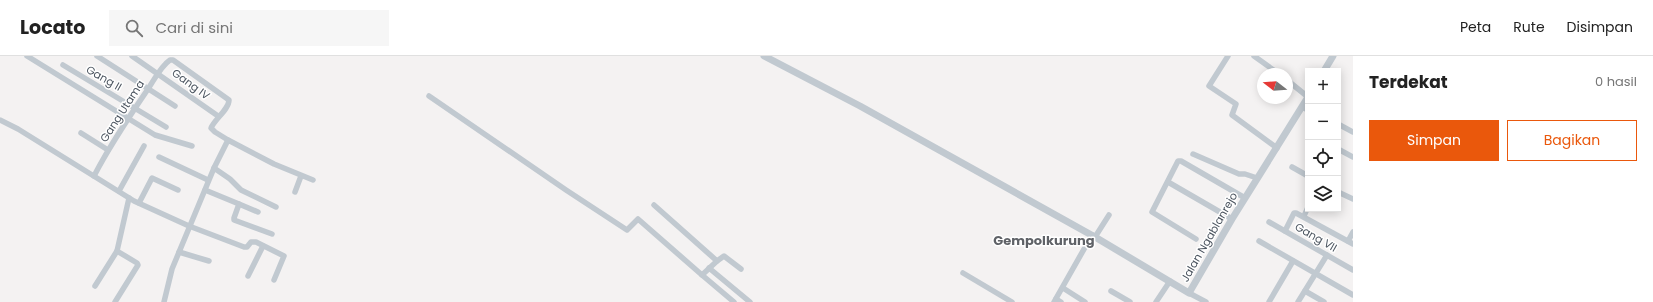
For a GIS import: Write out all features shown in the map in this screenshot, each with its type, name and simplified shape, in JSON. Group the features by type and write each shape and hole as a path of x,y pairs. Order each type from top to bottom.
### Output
{"street":[{"path":"27,56 155,135 192,146"},
{"path":"97,56 175,106"},
{"name":"Gang IV","path":"132,56 218,116"},
{"name":"Jalan Ngablanrejo","path":"764,56 860,106 1094,236 1189,293 1257,178 1305,108"},
{"path":"1228,56 1208,86 1236,104 1232,115 1277,148"},
{"path":"1254,56 1271,68"},
{"path":"1326,68 1333,56"},
{"name":"Gang Utama","path":"94,176 128,118 158,73 170,60 173,60 229,100 229,104 218,116"},
{"name":"Gang II","path":"63,65 166,127"},
{"path":"1293,85 1305,95"},
{"path":"429,96 627,230 638,219 734,302"},
{"path":"218,116 212,126 212,129 228,140 274,164 313,180"},
{"path":"0,120 139,203 189,226 245,247 253,242 284,256 274,280"},
{"path":"1341,126 1353,132"},
{"path":"81,133 108,150"},
{"path":"164,302 172,269 208,180 228,140"},
{"path":"119,191 144,146"},
{"path":"1341,151 1353,157"},
{"path":"1193,154 1239,174 1245,174 1257,178"},
{"path":"159,157 208,180"},
{"path":"1196,239 1152,212 1179,161 1245,198"},
{"path":"1292,167 1305,174"},
{"path":"214,168 224,174 240,190 276,206"},
{"path":"295,192 301,176"},
{"path":"139,203 152,178 178,190"},
{"path":"1168,182 1232,219"},
{"path":"205,190 258,212"},
{"path":"1341,193 1353,199"},
{"path":"95,286 116,250 129,198"},
{"path":"239,204 234,220 272,234"},
{"path":"654,205 717,261"},
{"path":"1304,216 1306,212"},
{"path":"1285,231 1294,213 1304,216 1351,242 1353,232"},
{"path":"1061,302 1055,300 1094,236 1109,215"},
{"name":"Gang VII","path":"1269,222 1353,270"},
{"path":"1259,241 1353,296"},
{"path":"248,276 263,246"},
{"path":"115,302 138,265 137,262 116,250"},
{"path":"179,252 208,261"},
{"path":"1298,302 1314,273 1327,255"},
{"path":"702,275 724,256 741,269"},
{"path":"1268,302 1293,261"},
{"path":"709,268 750,302"},
{"path":"963,273 1009,301"},
{"path":"1156,302 1170,281"},
{"path":"1062,288 1086,302"},
{"path":"1111,291 1130,302"},
{"path":"1305,291 1324,302"},
{"path":"1189,293 1206,302"}],"district":[{"name":"Gempolkurung","path":"1044,240"}]}
